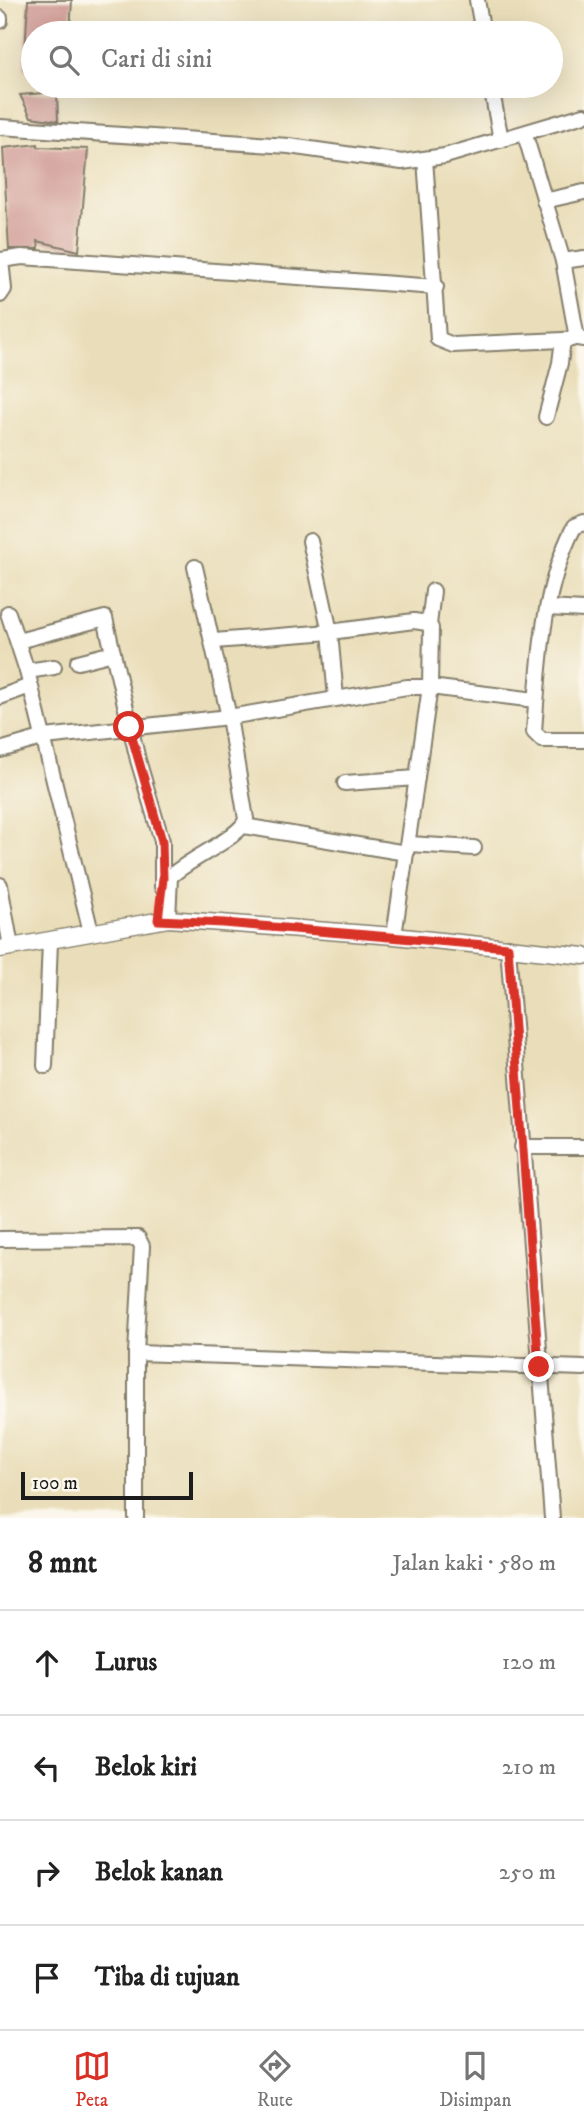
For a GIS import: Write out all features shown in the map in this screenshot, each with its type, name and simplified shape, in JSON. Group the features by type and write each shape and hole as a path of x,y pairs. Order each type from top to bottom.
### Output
{"street":[{"path":"477,0 481,21"},
{"path":"493,98 500,139"},
{"path":"0,127 289,146 402,162 445,156 500,139 525,135 584,115"},
{"path":"525,135 563,261 574,339 560,363 546,417"},
{"path":"425,159 436,287 437,335 446,345 574,339"},
{"path":"544,201 584,192"},
{"path":"0,295 4,292 0,265 2,251 84,260 436,287"},
{"path":"563,261 584,258"},
{"path":"584,523 574,527 555,569 536,700 534,732 537,738 584,740"},
{"path":"310,541 330,632 336,698"},
{"path":"195,568 214,641 229,717 245,809 244,827"},
{"path":"394,936 430,687 432,630 429,625 433,591"},
{"path":"548,608 584,610"},
{"path":"8,613 45,737 91,932"},
{"path":"18,641 104,618 129,727 162,841 163,919"},
{"path":"214,641 330,632 414,621 429,625"},
{"path":"79,662 113,653"},
{"path":"27,671 54,667"},
{"path":"0,698 30,686"},
{"path":"0,750 45,737 229,717 336,698 430,687 536,700"},
{"path":"345,783 418,778"},
{"path":"163,919 170,877 185,863 244,827 408,848 474,848"},
{"path":"0,885 6,948 163,919 394,936 584,956"},
{"path":"45,1066 50,942"},
{"path":"508,947 552,1518"},
{"path":"522,1147 584,1147"},
{"path":"0,1239 138,1238 142,1246 136,1353 136,1518"},
{"path":"136,1353 584,1368"}],"building":[{"path":"28,0 72,0 71,21 27,21"},
{"path":"22,98 57,98 58,121 31,117"},
{"path":"38,144 38,147 88,149 79,251 38,241 39,249 9,249 3,148"}],"route":[{"path":"129,727 162,841 163,879 158,920 394,936 508,947 539,1367"}]}
